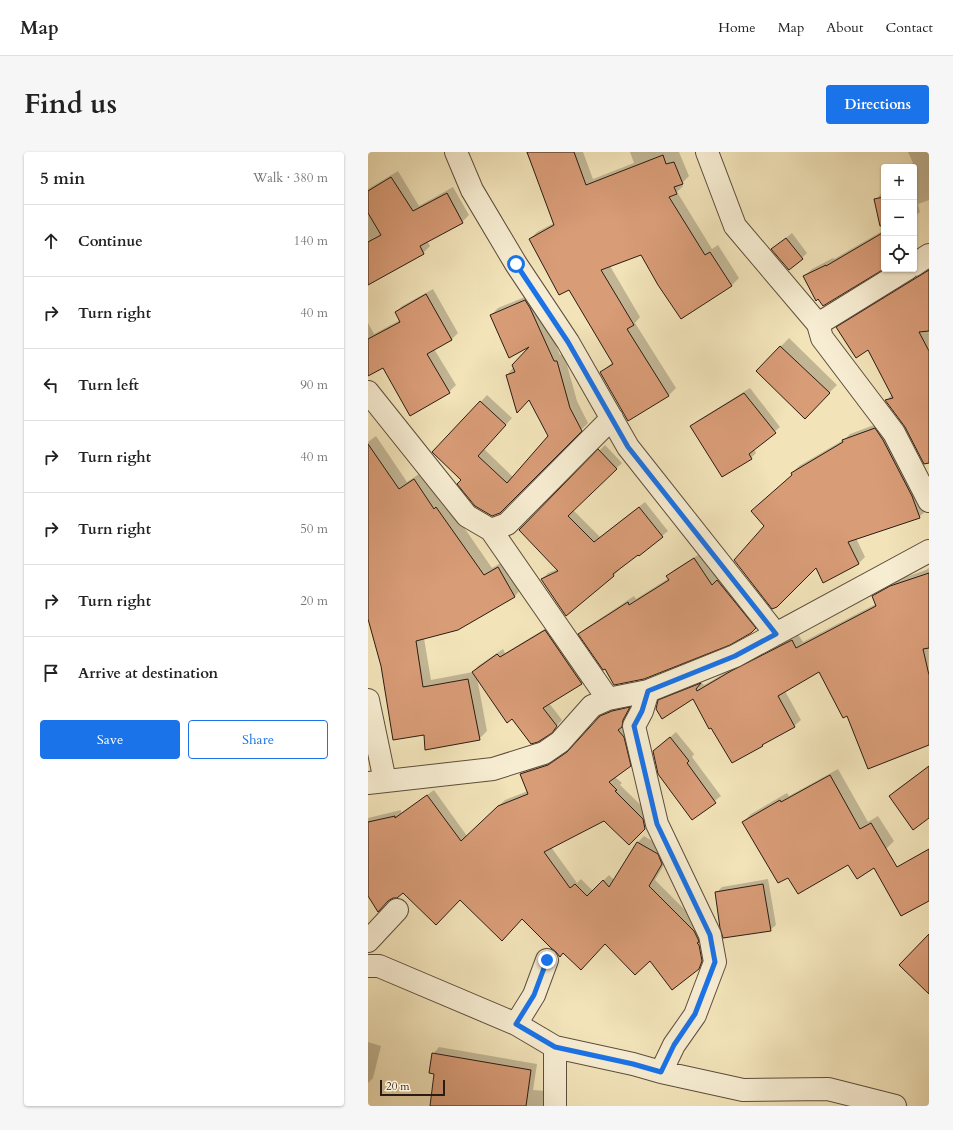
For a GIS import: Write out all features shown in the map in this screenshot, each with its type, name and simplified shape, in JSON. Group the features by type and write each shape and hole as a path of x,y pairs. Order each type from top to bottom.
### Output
{"street":[{"path":"456,152 472,190 516,264 568,342 628,447 776,634"},
{"path":"707,152 735,226 818,324 822,338 894,433 929,501"},
{"path":"917,263 929,255"},
{"path":"818,324 902,272"},
{"path":"368,392 467,516 490,530 608,699"},
{"path":"490,530 507,524 612,418"},
{"path":"368,700 377,782 493,769 544,753 560,742 592,706 608,699 648,691 735,656 929,551"},
{"path":"648,691 642,711 634,726 656,818 660,831 710,935 715,962 695,1014 674,1045 661,1072"},
{"path":"368,941 397,910"},
{"path":"516,1024 534,995 547,960"},
{"path":"368,966 379,966 516,1024 555,1047 633,1064 747,1098 828,1090 895,1106"},
{"path":"555,1047 555,1106"}],"building":[{"path":"527,152 574,152 586,185 663,155 666,164 674,162 683,184 674,187 677,194 669,197 705,255 710,252 732,286 681,319 658,285 641,255 601,270 634,325 627,329 669,396 628,421 600,372 613,364 569,290 559,295 529,239 554,225"},
{"path":"391,177 413,211 447,193 463,223 420,246 424,254 368,285 368,242 381,235 368,213 368,191"},
{"path":"881,198 880,226 874,199"},
{"path":"881,234 881,271 823,306 818,299 816,301 803,276 826,266"},
{"path":"786,238 803,259 789,270 771,249"},
{"path":"929,270 929,331 919,332 929,351 929,463 924,464 905,427 885,400 893,398 868,350 856,358 836,327"},
{"path":"426,294 452,340 427,354 450,393 410,416 383,368 368,376 368,339 400,322 395,312"},
{"path":"525,300 554,361 557,361 570,408 582,431 500,513 492,516 475,506 457,484 461,480 432,452 480,401 506,425 478,456 507,483 548,436 529,400 517,413 506,375 515,372 512,365 529,347 509,358 490,315"},
{"path":"780,346 830,393 805,419 756,371"},
{"path":"744,393 776,433 749,454 752,459 722,477 690,426"},
{"path":"875,428 883,440 912,496 920,518 848,542 859,564 823,583 816,568 777,607 772,609 734,560 764,526 751,511 792,475 791,473 843,442 842,440"},
{"path":"368,444 399,489 414,479 434,509 436,507 484,575 498,567 515,597 458,630 416,641 423,687 468,679 480,740 425,750 424,735 393,740 381,666 368,619"},
{"path":"598,449 617,469 568,516 594,542 639,507 663,537 613,574 614,576 566,616 541,579 558,571 519,530"},
{"path":"694,558 712,585 717,580 756,628 751,633 730,645 644,679 614,685 605,669 603,670 578,634 628,602 629,605 669,580 666,576"},
{"path":"929,573 929,648 923,649 929,675 929,745 868,769 847,716 843,718 819,672 778,696 795,727 732,763 711,728 709,729 693,699 662,719 656,709 658,700 701,683 696,689 697,691 731,671 792,640 796,648 876,606 872,596 890,586"},
{"path":"545,630 582,684 543,708 557,726 552,733 538,742 531,744 512,719 507,723 472,672 497,654 500,657"},
{"path":"630,707 623,720 622,727 618,730 624,737 631,766 609,782 617,790 615,791 643,819 645,829 629,845 604,821 544,852 570,888 575,884 587,896 603,880 609,887 637,842 658,854 662,864 649,886 694,931 699,942 697,943 699,945 702,961 699,969 672,990 650,961 635,975 605,944 581,970 563,953 560,957 522,919 502,941 460,900 436,925 403,893 397,898 393,898 388,901 378,912 368,896 368,822 395,816 395,818 427,795 461,841 498,806 528,794 520,774 548,765 567,752 600,716 612,711"},
{"path":"670,737 689,761 687,763 716,803 692,820 658,774 653,751"},
{"path":"929,766 929,818 913,830 889,796"},
{"path":"830,775 860,829 871,823 897,867 929,849 929,901 901,916 874,868 857,879 848,865 798,894 788,878 778,883 742,822 780,800 781,802"},
{"path":"763,884 771,931 723,938 720,928 715,892"},
{"path":"929,934 929,994 899,965"},
{"path":"432,1053 531,1070 526,1106 430,1106 434,1074 429,1073"}],"route":[{"path":"516,264 568,342 628,447 776,634 735,656 648,691 642,711 634,726 657,824 710,935 715,962 695,1014 674,1045 661,1072 633,1064 555,1047 516,1024 534,995 547,960"}]}
